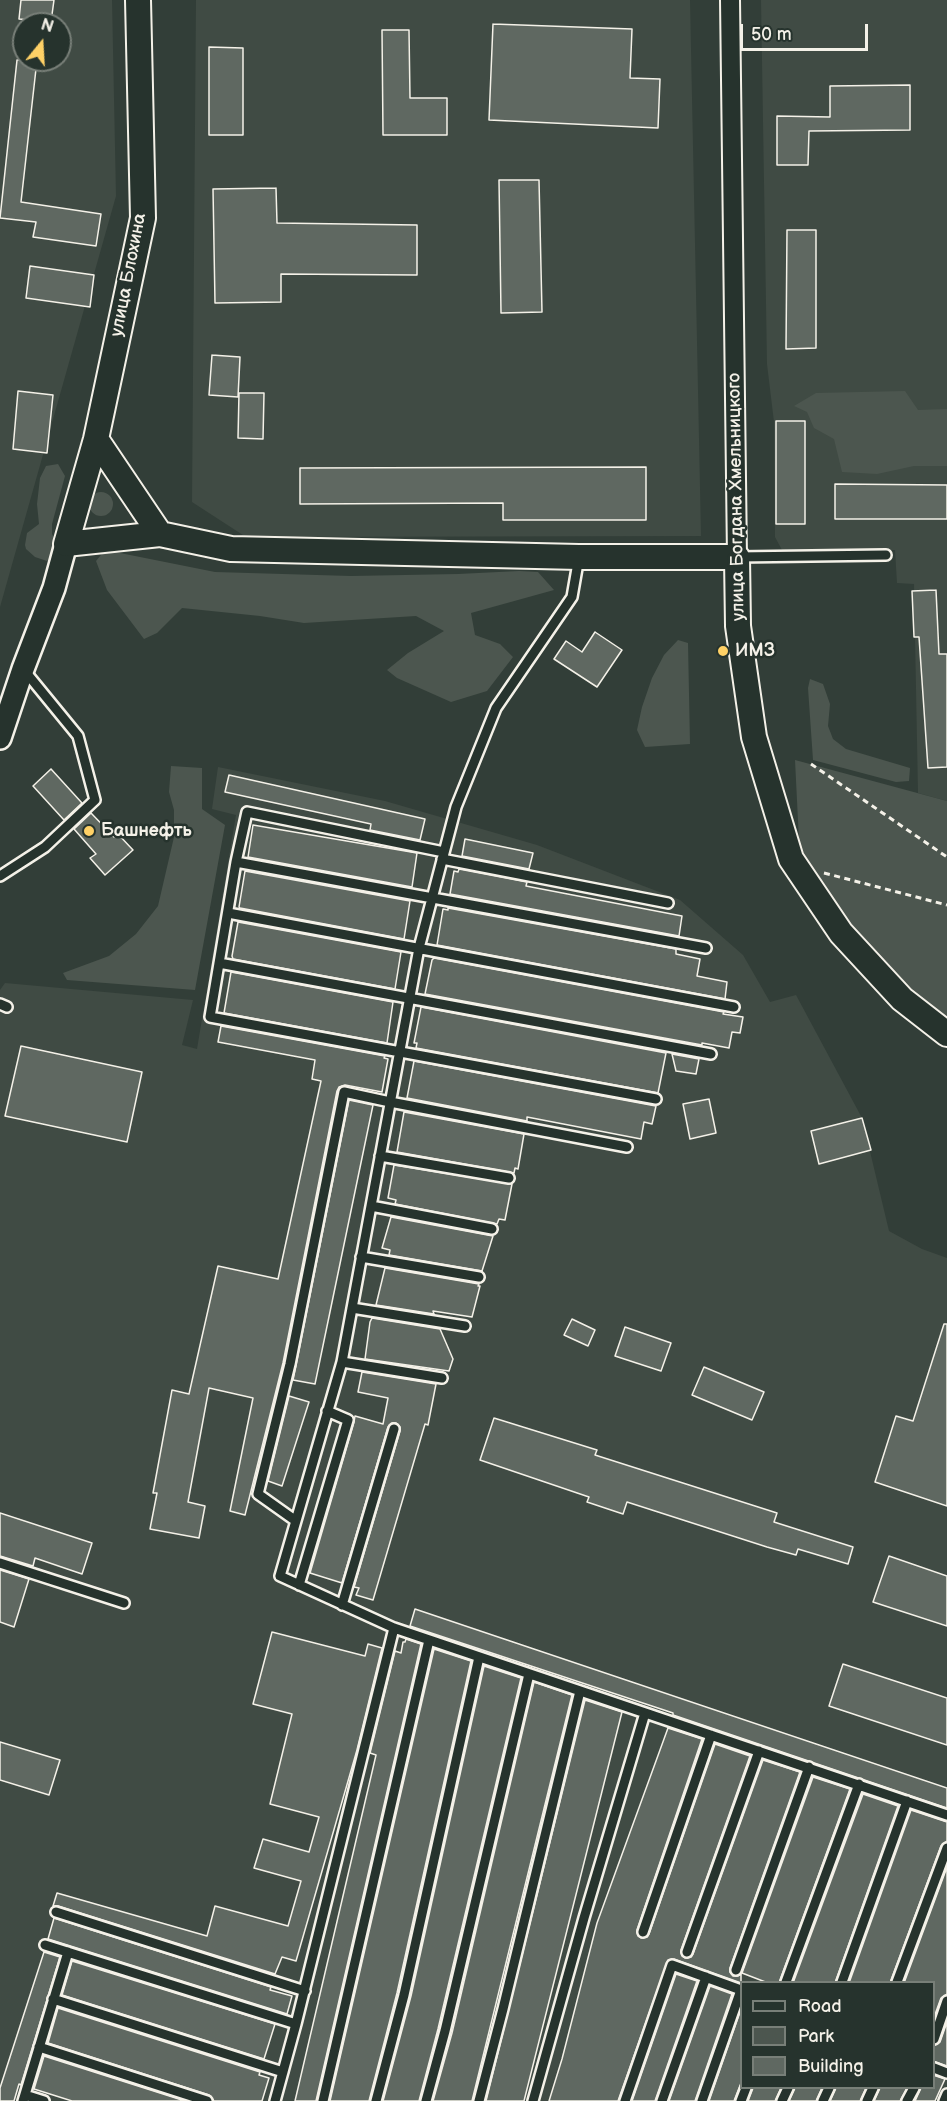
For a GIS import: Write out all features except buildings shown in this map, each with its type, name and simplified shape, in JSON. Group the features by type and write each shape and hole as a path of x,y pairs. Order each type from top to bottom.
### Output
{"main road":[{"name":"улица Блохина","path":"66,544 96,439 143,218 138,0"},
{"path":"96,439 160,534"},
{"path":"66,544 160,534 231,549 579,557 737,557"},
{"name":"улица Богдана Хмельницкого","path":"737,557 738,626 754,737 791,859 848,941 902,999 947,1034"}],"street":[{"name":"улица Богдана Хмельницкого","path":"730,0 737,557"},
{"name":"улица Блохина","path":"0,738 54,588 66,544"}],"lane":[{"path":"737,557 886,555"},
{"path":"579,557 572,597 496,708 456,807 419,948 342,1362 280,1576 394,1628 947,1815"},
{"path":"0,876 45,847 95,800 78,736 23,669"},
{"path":"656,1099 210,1017 236,862 247,812 668,903"},
{"path":"236,862 706,948"},
{"path":"228,913 734,1007"},
{"path":"219,963 711,1054"},
{"path":"296,1521 258,1494 290,1364 344,1092 627,1147"},
{"path":"380,1156 509,1178"},
{"path":"371,1206 492,1228"},
{"path":"362,1257 479,1277"},
{"path":"352,1308 465,1326"},
{"path":"342,1362 441,1378"},
{"path":"299,1585 348,1420 327,1411"},
{"path":"342,1605 394,1428"},
{"path":"0,1563 124,1603"},
{"path":"275,2101 394,1628"},
{"path":"323,2101 429,1640"},
{"path":"376,2101 404,1995 479,1657"},
{"path":"426,2101 445,2031 529,1674"},
{"path":"479,2101 580,1691"},
{"path":"533,2101 645,1713"},
{"path":"643,1932 711,1735"},
{"path":"687,1952 759,1751"},
{"path":"736,1970 809,1767"},
{"path":"787,1981 859,1784"},
{"path":"843,1981 907,1801"},
{"path":"898,1981 947,1848"},
{"path":"56,1912 304,1990"},
{"path":"45,1945 296,2024"},
{"path":"44,2101 24,2098 68,1952"},
{"path":"625,2101 672,1965 740,1990"},
{"path":"662,2101 706,1977"},
{"path":"702,2101 740,1993"},
{"path":"53,1999 283,2072"},
{"path":"935,2034 947,2001"},
{"path":"39,2047 207,2101"},
{"path":"944,2101 947,2094"}],"path":[{"path":"811,764 947,857"},
{"path":"816,872 947,905"}],"shaded area":[{"path":"0,0 112,0 116,196 0,607"},
{"path":"196,0 690,0 701,536 246,537 192,502"},
{"path":"761,0 947,0 947,801 918,793 914,584 897,583 895,550 782,550 775,537 774,422 767,364"},
{"path":"218,767 385,801 537,845 680,900 743,955 770,1002 796,995 862,1118 889,1231 922,1249 947,1258 947,2101 0,2101 0,990 5,983 193,1000 182,1045 197,1049 236,815 212,809"}],"green space":[{"path":"905,391 918,410 947,409 947,466 914,466 877,474 842,472 834,439 814,428 807,412 794,406 816,393"},
{"path":"58,464 65,476 52,524 52,534 58,545 55,556 47,561 35,557 25,545 27,533 39,524 37,504 40,478 46,466"},
{"path":"101,492 106,493 112,499 112,509 106,515 101,516 96,515 90,509 89,504 90,499 96,493"},
{"path":"105,550 215,572 351,576 538,572 554,590 471,613 475,635 500,644 513,657 487,691 451,702 397,678 387,670 408,653 444,631 416,616 304,623 182,608 157,633 144,639 107,590 96,561"},
{"path":"678,640 688,643 690,744 645,747 637,730 642,707 652,678 664,655"},
{"path":"810,679 823,684 830,704 828,726 833,739 846,749 910,768 909,781 896,782 813,760 808,688"},
{"path":"795,760 947,801 947,1024 879,966 800,861"},
{"path":"171,766 202,768 202,809 225,825 195,990 67,980 63,973 109,956 136,934 158,906 174,837 174,810 169,792"}],"place":[{"name":"ИМЗ","path":"723,651"},
{"name":"Башнефть","path":"89,831"}]}
